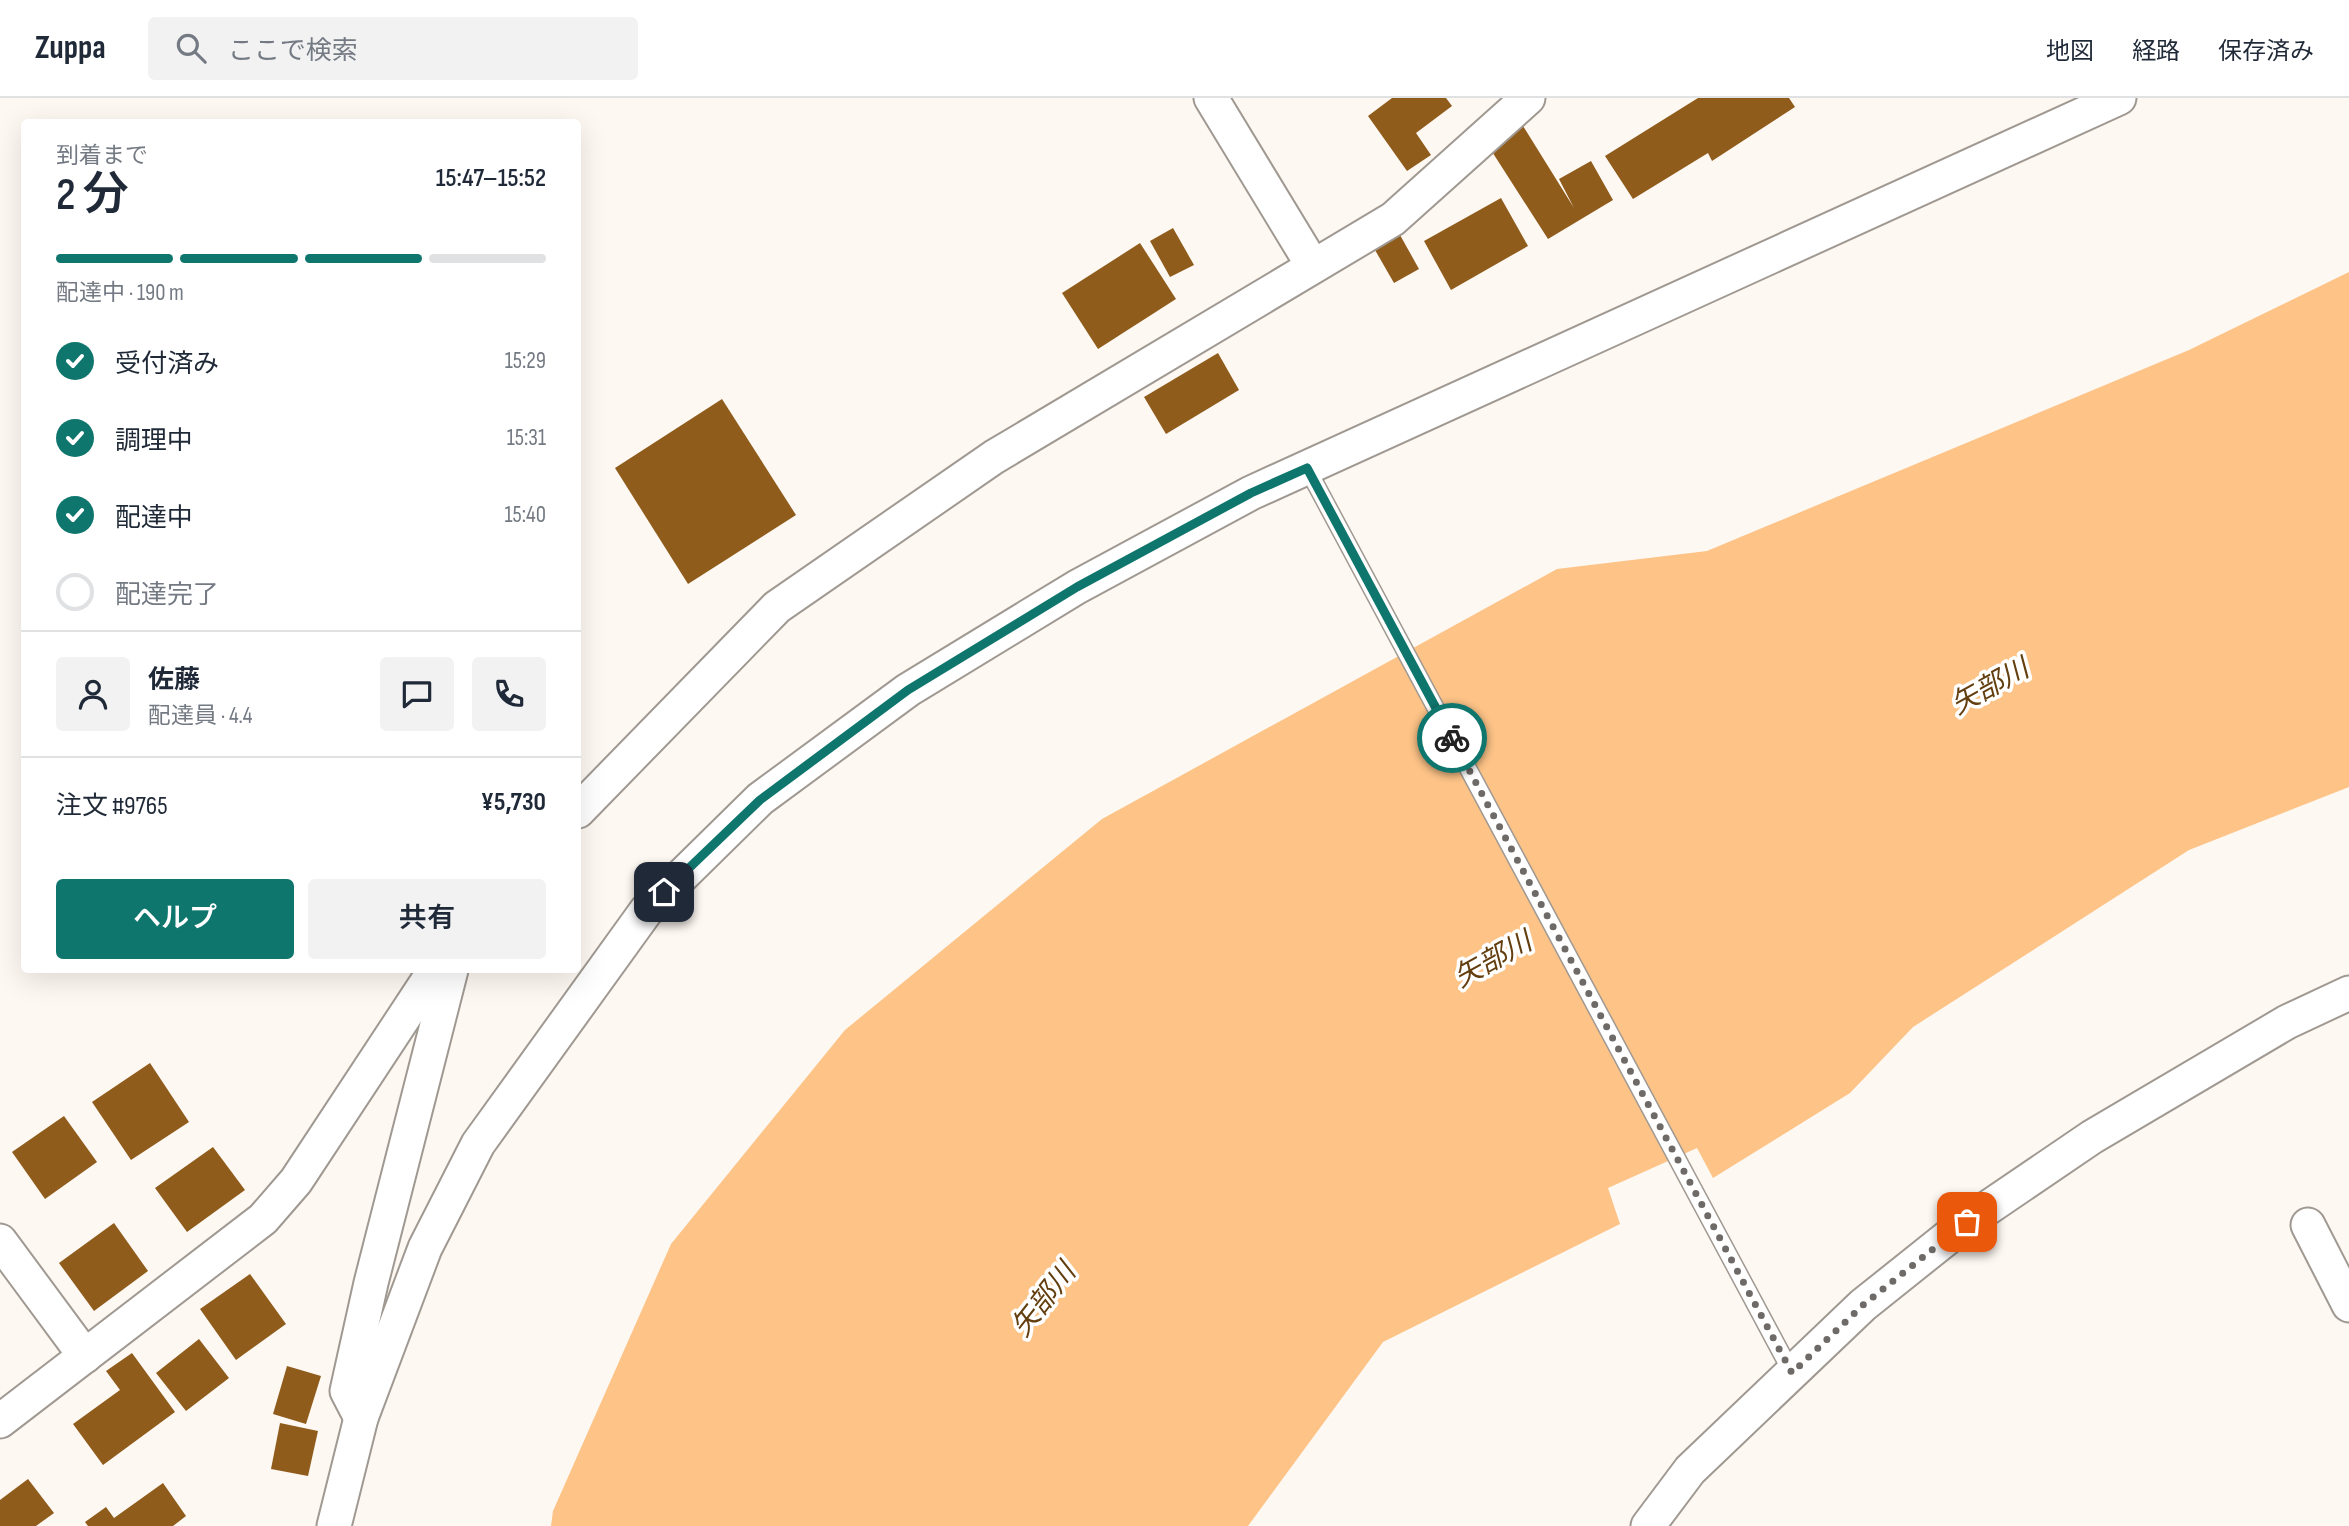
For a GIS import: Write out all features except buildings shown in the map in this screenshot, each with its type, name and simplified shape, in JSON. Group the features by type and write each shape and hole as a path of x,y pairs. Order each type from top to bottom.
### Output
{"street":[{"path":"1211,98 1313,266"},
{"path":"581,808 777,607 994,457 1393,219 1528,98"},
{"path":"334,1526 360,1418 425,1248 478,1144 646,911 760,800 908,690 1077,587 1251,493 2119,98"},
{"path":"0,1421 263,1219 296,1181 433,973"},
{"path":"360,1418 347,1391 370,1283 450,973"},
{"path":"1648,1526 1690,1470 1863,1305 1990,1207 2104,1130 2287,1022 2349,993"},
{"path":"2308,1226 2349,1305"},
{"path":"0,1241 85,1356"}],"lane":[{"path":"1307,468 1792,1373"}],"water":[{"name":"矢部川","path":"2349,272 2349,787 2189,850 1913,1027 1850,1093 1713,1178 1697,1148 1608,1188 1620,1224 1383,1342 1248,1526 551,1526 553,1511 671,1244 845,1030 1102,819 1557,569 1707,551 2189,350"}],"way so far":[{"path":"1452,738 1792,1373 1863,1305 1967,1222"}],"route":[{"path":"664,892 760,800 908,690 1077,587 1251,493 1307,468 1452,738"}]}
